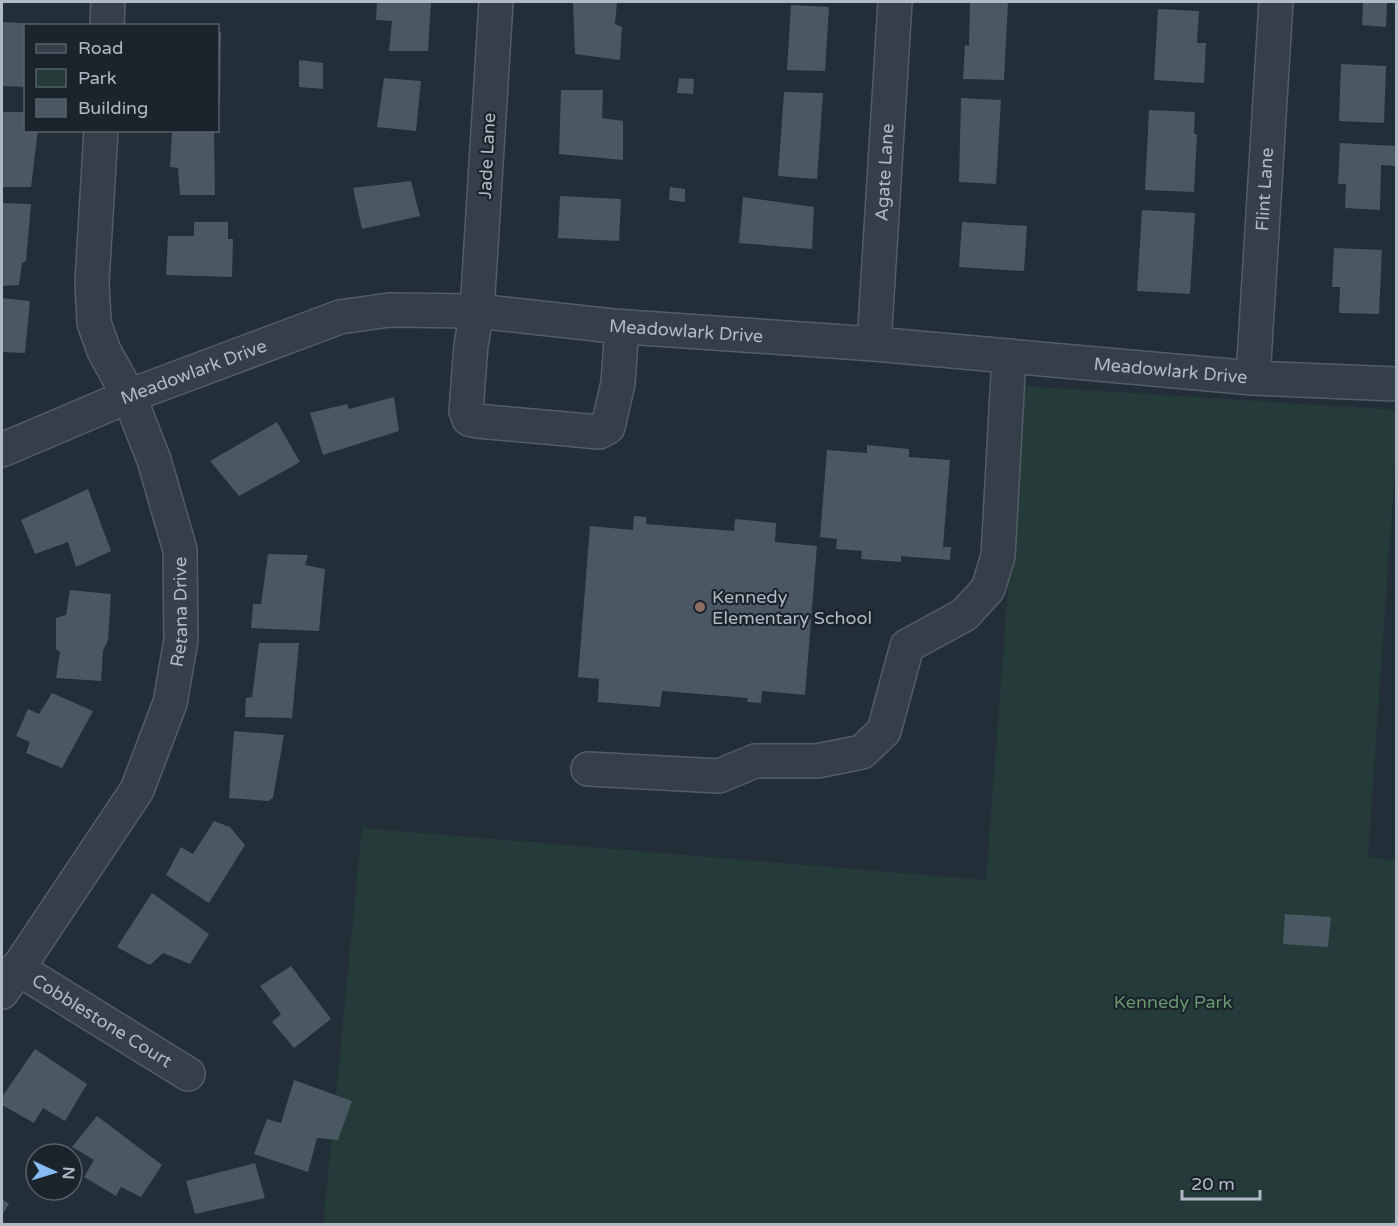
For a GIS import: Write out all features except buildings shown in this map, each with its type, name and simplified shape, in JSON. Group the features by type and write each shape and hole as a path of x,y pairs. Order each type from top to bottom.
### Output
{"street":[{"path":"107,24 108,2"},
{"name":"Jade Lane","path":"496,2 477,311 471,345 466,411 469,418 477,421 599,432 608,427 618,383 622,327"},
{"name":"Agate Lane","path":"874,344 895,2"},
{"name":"Flint Lane","path":"1253,378 1276,2"},
{"name":"Retana Drive","path":"9,980 137,790 170,703 181,640 180,550 154,460 129,396 104,351 94,323 92,282 100,132"},
{"name":"Meadowlark Drive","path":"2,450 129,396 340,317 389,310 477,311 622,327 874,344 1253,378 1396,384"},
{"path":"588,769 719,776 755,761 817,761 862,752 884,730 907,646 964,615 988,590 998,556 1009,356"},
{"name":"Cobblestone Court","path":"9,980 188,1074"}],"green space":[{"name":"Kennedy Park","path":"1023,386 1396,410 1396,452 1368,857 1396,860 1396,1224 323,1224 362,828 986,880"}],"place":[{"name":"Kennedy Elementary School","path":"700,607"}]}
